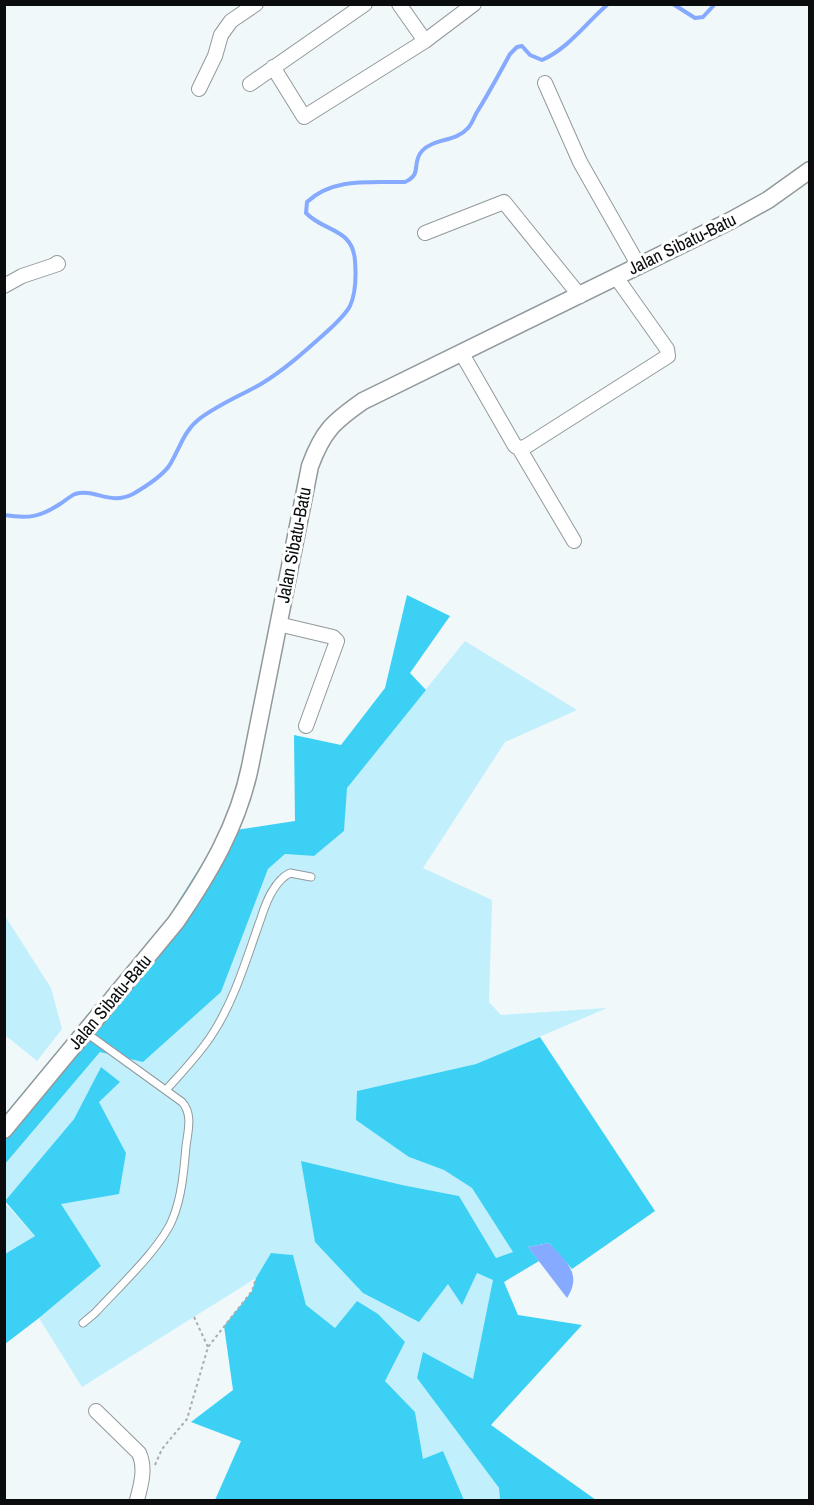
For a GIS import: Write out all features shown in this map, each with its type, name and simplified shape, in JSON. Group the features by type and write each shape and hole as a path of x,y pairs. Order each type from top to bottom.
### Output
{"street":[{"path":"199,89 215,56 221,35 231,21 256,4"},
{"path":"250,84 365,4"},
{"path":"399,4 425,41"},
{"path":"273,68 304,117 425,41 474,4"},
{"path":"545,83 580,162 639,266"},
{"name":"Jalan Sibatu-Batu","path":"4,1130 176,922 201,885 234,821 244,795 310,466 324,435 335,422 363,401 730,221 768,200 810,171"},
{"path":"425,233 504,202 580,296"},
{"path":"4,286 22,276 57,263"},
{"path":"519,448 668,356 667,349 616,277"},
{"path":"461,352 515,446 519,448 574,541"},
{"path":"278,624 333,637 337,641 306,726"},
{"path":"96,1411 139,1453 142,1461 141,1488 137,1500"}],"lane":[{"path":"166,1090 214,1032 237,983 263,911 275,886 290,873 311,877"},
{"path":"83,1323 95,1313 158,1243 175,1215 184,1172 189,1118 185,1105 85,1032"}],"path":[{"path":"154,1467 162,1449 187,1419 208,1347 252,1291 256,1278"},
{"path":"194,1317 208,1347"}],"shaded area":[{"path":"407,595 450,616 410,673 426,690 347,788 344,831 314,856 285,854 268,869 221,992 143,1062 100,1052 5,1164 5,1114 168,918 222,832 295,821 294,735 341,745 385,688"},
{"path":"465,641 577,710 505,742 423,868 492,900 489,1002 501,1015 607,1008 476,1064 357,1091 409,1157 444,1170 472,1188 514,1252 496,1258 459,1196 402,1185 448,1283 477,1273 494,1280 473,1380 424,1353 417,1378 499,1488 500,1500 464,1500 443,1451 423,1460 415,1412 385,1381 357,1301 335,1329 306,1305 293,1255 271,1253 256,1278 82,1387 39,1318 101,1266 60,1203 126,1153 99,1102 101,1067 74,1119 5,1201 5,1164 100,1052 221,992 268,869 285,854 314,856 344,831 346,788"},
{"path":"5,916 51,988 62,1029 37,1061 5,1035"},
{"path":"540,1037 655,1211 572,1269 549,1243 528,1247 539,1261 504,1282 518,1315 582,1325 491,1425 596,1500 500,1500 499,1488 417,1378 423,1352 473,1379 493,1280 477,1273 462,1305 448,1284 419,1322 363,1293 315,1242 301,1161 459,1196 496,1258 513,1252 472,1188 444,1170 409,1157 356,1120 357,1091 476,1064"},
{"path":"101,1067 120,1082 99,1102 126,1153 119,1194 61,1204 101,1266 5,1344 5,1254 35,1236 5,1201 74,1119"},
{"path":"4,1202 35,1236 5,1254 4,1254"},
{"path":"549,1243 566,1262 573,1274 567,1298 528,1247"},
{"path":"271,1253 293,1255 306,1305 335,1328 357,1301 378,1314 405,1342 385,1381 415,1412 423,1459 443,1451 464,1500 215,1500 241,1441 191,1422 233,1390 224,1326 252,1291 256,1278"}],"waterway":[{"path":"4,515 27,517 40,514 73,495 82,493 109,498 124,497 133,494 157,478 169,466 185,436 198,420 261,384 285,367 333,326 350,306 355,284 353,250 343,236 306,213 307,202 329,188 341,185 366,182 405,182 410,179 414,175 417,160 422,151 433,144 457,136 469,126 510,54 517,47 522,46 530,55 542,60 561,49 608,4"},
{"path":"673,4 695,18 703,17 715,4"}]}
